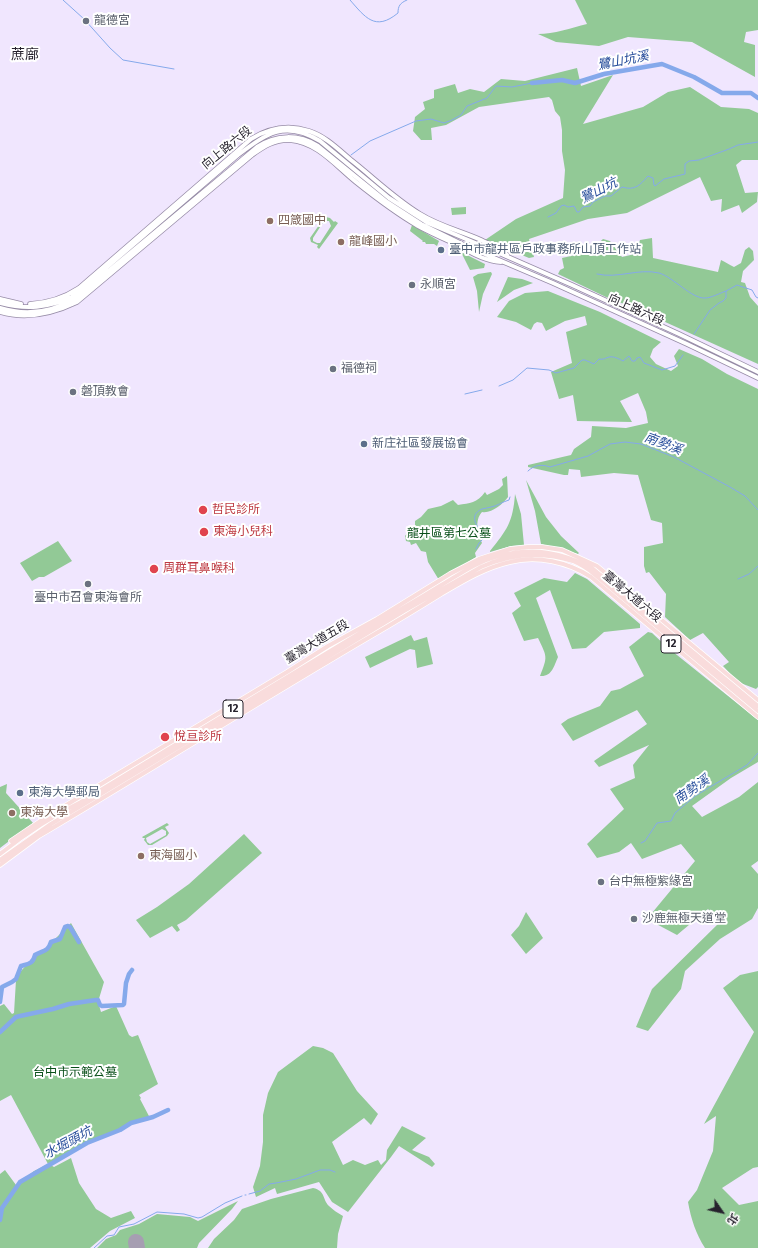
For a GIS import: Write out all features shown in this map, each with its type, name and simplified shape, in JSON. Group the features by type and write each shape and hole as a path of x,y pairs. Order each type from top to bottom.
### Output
{"main road":[{"name":"向上路六段","path":"58,305 80,291 238,155 269,134 280,131 292,131 311,135 330,148 389,198 428,223 511,258 758,372"},
{"name":"向上路六段","path":"58,305 82,293 257,147 281,137 297,138 314,143 387,202 421,224 466,246 687,344 758,378"},
{"path":"0,299 26,304 58,305"},
{"path":"0,303 12,306 27,307 58,305"},
{"path":"0,308 23,312 41,311 58,305"},
{"path":"0,312 28,316 47,314 58,305"},
{"name":"臺灣大道五段","path":"63,809 81,802 254,696 472,567 497,556 519,552 537,551 552,552 568,556 595,567"},
{"name":"臺灣大道五段","path":"69,816 256,699 481,567 494,561 509,557 531,555 574,561 584,567"},
{"name":"臺灣大道五段","path":"69,816 477,574 510,562 532,559 551,561 584,572"},
{"name":"臺灣大道六段","path":"584,567 758,711"},
{"name":"臺灣大道六段","path":"595,567 758,700"},
{"name":"臺灣大道六段","path":"595,567 758,706"},
{"name":"臺灣大道六段","path":"584,572 616,597 758,717"},
{"name":"12","path":"0,850 34,825 63,809"},
{"name":"12","path":"0,854 63,809"},
{"name":"12","path":"0,860 28,839 69,816"},
{"name":"12","path":"0,865 69,816"}],"green space":[{"path":"575,0 758,0 758,30 746,32 744,42 755,45 755,77 692,42 628,37 599,46 556,42 538,34 556,32 587,24"},
{"path":"577,68 581,86 613,75 583,124 643,107 668,92 690,87 721,107 749,109 758,113 758,160 742,160 736,165 745,193 758,192 757,202 742,213 739,205 721,212 722,199 711,201 700,177 627,213 588,219 529,239 534,257 529,258 485,240 516,219 563,198 565,170 562,151 562,130 560,117 555,111 552,100 549,97 479,107 446,125 431,128 432,140 421,140 413,131 415,117 425,109 423,102 434,98 434,90 455,84 458,93 470,89 484,92 501,79 525,81"},
{"path":"466,207 466,214 452,215 451,208"},
{"path":"324,218 330,218 334,222 335,221 338,223 319,249 317,247 318,245 311,242 310,238","holes":["324,221 329,221 331,226 320,243 313,241 313,238"]},
{"path":"412,225 439,241 437,246 422,242 423,241 410,231"},
{"path":"652,238 653,258 718,272 721,260 734,267 741,263 745,250 749,247 753,251 754,260 743,271 741,282 745,283 750,297 758,306 758,364 632,307 608,298 558,274 560,270 564,268 562,258 589,252 603,239 610,241 622,257 635,254 640,240"},
{"path":"461,252 485,264 484,268 470,270"},
{"path":"491,272 492,274 483,294 479,312 477,291 473,277 478,274"},
{"path":"508,277 522,279 533,283 514,290 497,302"},
{"path":"548,291 600,312 661,342 653,349 650,357 656,364 671,371 678,366 674,356 679,349 702,359 727,374 758,389 758,687 756,689 738,682 723,666 729,662 703,633 690,640 665,617 666,594 649,572 646,573 644,566 644,547 663,543 662,523 651,520 638,475 614,473 581,477 580,470 569,469 568,475 564,475 528,467 528,465 571,455 574,449 591,437 592,426 626,428 648,423 646,412 638,393 620,401 632,422 577,421 573,395 559,399 551,372 572,363 566,332 587,325 585,316 565,321 546,331 542,323 537,322 531,330 516,322 497,317 509,301 525,293"},
{"name":"龍井區第七公墓","path":"507,476 508,497 503,503 493,510 482,512 478,519 478,531 482,543 475,553 476,557 439,580 428,562 426,552 421,551 416,543 411,545 410,542 406,541 405,536 409,531 415,528 415,521 428,509 441,506 453,500 458,505 473,502 485,492 487,495 499,489 503,485 502,479"},
{"path":"526,480 546,517 561,536 579,553 578,554 541,544 535,511"},
{"path":"515,494 521,514 524,545 511,546 490,552 505,531 511,519"},
{"path":"58,541 72,561 44,577 39,577 32,581 20,563"},
{"path":"575,573 587,579 640,624 640,628 604,632 586,648 572,649 550,590 536,598 558,657 550,673 540,676 545,660 545,653 538,638 524,641 512,613 521,606 514,593 544,578 567,582"},
{"path":"648,632 652,633 667,647 758,720 758,762 731,778 692,806 702,817 739,797 758,782 758,861 751,866 758,874 758,908 752,919 720,939 685,971 681,989 648,1031 636,1027 652,989 720,922 708,909 677,935 647,919 695,861 681,844 642,859 631,843 619,852 597,858 587,844 624,809 610,789 635,778 633,765 649,745 599,767 594,761 647,724 637,710 573,741 561,724 568,719 600,706 611,691 620,689 644,676 629,647"},
{"path":"411,635 414,641 427,637 433,664 417,668 415,650 410,649 370,668 365,657"},
{"name":"東海大學","path":"7,784 6,793 33,823 0,848 0,787"},
{"path":"167,823 169,825 165,827 169,833 167,836 152,845 148,845 144,840 145,838 142,837","holes":["162,829 166,831 166,835 150,844 147,842 146,838"]},
{"path":"244,834 262,853 186,920 177,925 180,930 177,932 172,926 150,938 136,920 189,884"},
{"path":"526,912 543,938 526,954 511,935 519,926"},
{"name":"台中市示範公墓","path":"71,923 104,982 98,1002 101,1012 116,1006 129,1035 132,1037 138,1035 158,1084 139,1095 150,1118 131,1122 120,1129 101,1136 49,1164 54,1167 71,1158 79,1183 96,1209 111,1218 131,1211 135,1218 110,1231 90,1248 0,1248 0,1174 5,1170 16,1185 34,1171 48,1164 11,1095 0,1101 0,1006 4,1004 12,1014 14,1013 16,980 21,971"},
{"path":"758,971 758,1167 753,1168 722,1188 739,1205 758,1201 758,1248 705,1248 694,1226 688,1202 697,1190 713,1151 716,1116 704,1124 754,1032 723,988 740,975"},
{"path":"313,1046 323,1048 333,1053 357,1091 378,1114 371,1125 364,1118 332,1142 343,1165 353,1160 365,1165 378,1160 381,1165 386,1160 387,1150 402,1126 426,1138 412,1150 429,1157 435,1164 432,1167 399,1146 348,1212 332,1202 319,1182 277,1194 275,1188 256,1197 253,1187 260,1166 263,1142 263,1115 268,1093 278,1072"},
{"path":"313,1188 320,1191 329,1206 343,1216 338,1234 337,1248 208,1248 214,1239 234,1220 242,1209 271,1199"},
{"path":"238,1201 199,1243 197,1248 97,1248 106,1239 116,1235 120,1230 139,1224 157,1214 190,1217 198,1221"}],"waterway":[{"path":"63,0 84,19 123,60 174,69"},
{"path":"350,0 366,17 377,22 390,19 398,13 398,8 400,5 407,0"},
{"name":"鷺山坑溪","path":"532,83 562,80 575,83 604,74 662,64 694,77 722,93 751,93 758,98"},
{"path":"351,155 370,141 416,121 431,119 444,123 452,120 461,115 467,106 487,98 496,86 512,87 532,83"},
{"name":"鷺山坑","path":"548,217 556,213 561,206 564,205 568,207 574,206 577,212 579,212 583,207 590,206 593,202 605,196 611,196 622,187 634,188 648,176 653,178 655,186 664,179 685,174 685,164 689,161 699,160 738,145 758,142"},
{"name":"鷺山坑","path":"597,274 613,275 643,272 659,273 688,292 705,298 726,291"},
{"name":"鷺山坑","path":"694,334 710,310 726,298 726,291 737,285 752,290 758,298"},
{"name":"鷺山坑","path":"499,386 513,380 527,368 549,370 556,373 574,368 582,360 594,364 599,359 613,357 623,361 629,356 632,361 635,361 640,357 644,363 662,370 675,366 683,355"},
{"name":"鷺山坑","path":"465,394 482,390"},
{"name":"南勢溪","path":"528,471 535,466 541,465 550,467 588,456 610,444 625,442 641,444 674,457 730,487 745,496 758,510"},
{"name":"南勢溪","path":"476,549 483,539 483,534 476,525 475,514 482,509 509,500 510,497"},
{"name":"南勢溪","path":"738,579 749,574 758,566"},
{"name":"南勢溪","path":"641,843 645,841 657,823 671,821 675,813 695,796 747,765 758,753"},
{"path":"0,1002 2,987 16,979 21,966 30,963 35,955 47,949 51,942 60,939 65,927 70,927 79,942"},
{"path":"0,1032 16,1017 69,1004 98,1000 102,1006 123,1005 126,983 132,970"},
{"name":"水堀頭坑","path":"0,1220 2,1208 20,1182 87,1143 120,1130 131,1123 153,1117 168,1110"},
{"path":"249,1194 260,1191 269,1184 296,1179 320,1170 330,1170 335,1172"},
{"path":"94,1248 107,1236 114,1235 119,1227 134,1224 157,1212 184,1214 198,1218 225,1203 242,1196"}],"runway":[{"path":"136,1242 137,1248"}],"place":[{"name":"龍德宮","path":"86,21"},
{"name":"四箴國中","path":"270,221"},
{"name":"龍峰國小","path":"341,242"},
{"name":"臺中市龍井區戶政事務所山頂工作站","path":"441,250"},
{"name":"永順宮","path":"412,285"},
{"name":"福德祠","path":"333,369"},
{"name":"磐頂教會","path":"73,392"},
{"name":"新庄社區發展協會","path":"364,444"},
{"name":"哲民診所","path":"203,510"},
{"name":"東海小兒科","path":"204,532"},
{"name":"周群耳鼻喉科","path":"154,569"},
{"name":"臺中市召會東海會所","path":"88,584"},
{"name":"悅亘診所","path":"165,737"},
{"name":"東海大學郵局","path":"20,793"},
{"name":"東海大學","path":"12,813"},
{"name":"東海國小","path":"141,856"},
{"name":"台中無極紫緣宮","path":"601,882"},
{"name":"沙鹿無極天道堂","path":"634,919"}],"district":[{"name":"蔗廍","path":"25,55"}]}
